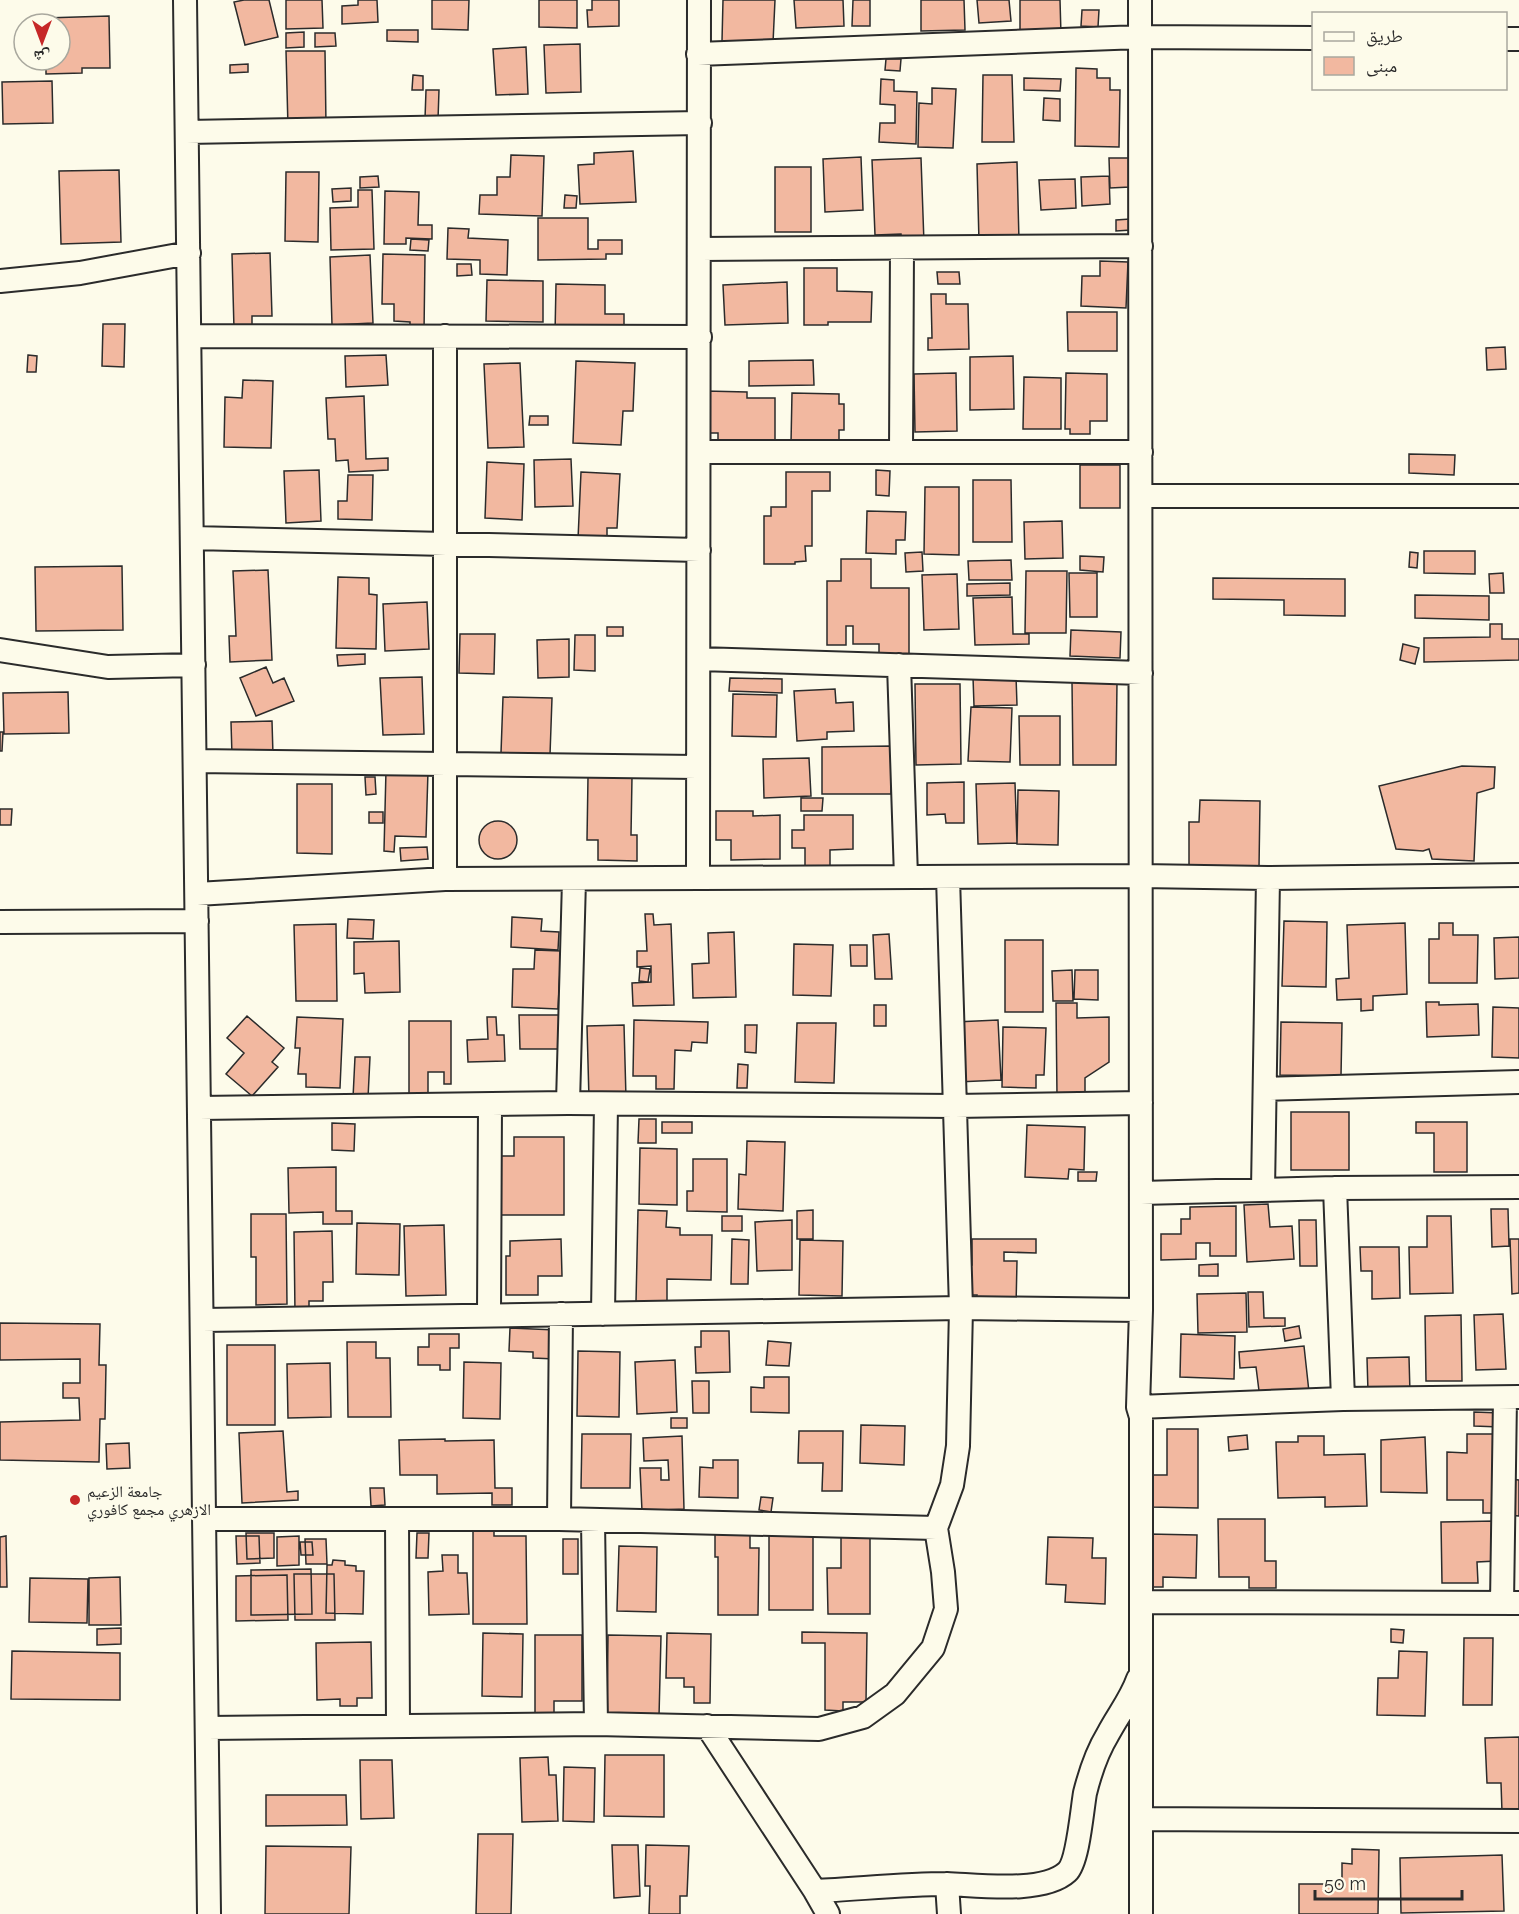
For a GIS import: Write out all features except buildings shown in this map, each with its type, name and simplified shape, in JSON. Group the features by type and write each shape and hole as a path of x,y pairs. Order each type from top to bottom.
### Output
{"street":[{"path":"185,0 209,1914"},
{"path":"698,878 699,0"},
{"path":"1140,0 1141,1310 1138,1407 1141,1418 1142,1914"},
{"path":"698,54 1140,37 1312,38"},
{"path":"187,132 700,123"},
{"path":"700,249 1141,246"},
{"path":"902,248 902,452"},
{"path":"0,280 80,273 189,253"},
{"path":"190,336 700,337"},
{"path":"445,336 445,879"},
{"path":"699,452 1141,452"},
{"path":"1141,496 1519,496"},
{"path":"192,538 699,550"},
{"path":"0,650 108,667 194,665"},
{"path":"699,659 1141,673"},
{"path":"899,665 906,877"},
{"path":"195,761 697,767"},
{"path":"196,894 445,879 1141,876 1268,878 1519,875"},
{"path":"207,1728 596,1724 819,1729 862,1717 895,1694 933,1648 946,1609 936,1528 952,1485 958,1446 961,1308 948,877"},
{"path":"1263,1190 1268,878"},
{"path":"568,1103 574,880"},
{"path":"0,922 197,921"},
{"path":"1264,1089 1519,1082"},
{"path":"199,1108 568,1103 955,1106 1141,1103"},
{"path":"603,1314 606,1104"},
{"path":"489,1316 490,1105"},
{"path":"1141,1193 1335,1188 1519,1187"},
{"path":"1335,1188 1342,1398"},
{"path":"202,1320 961,1308 1141,1310"},
{"path":"559,1520 561,1314"},
{"path":"1138,1407 1342,1398 1512,1397 1511,1603 1141,1602"},
{"path":"204,1519 559,1520 936,1528"},
{"path":"397,1519 398,1726"},
{"path":"593,1521 596,1724"},
{"path":"815,1891 947,1884 1029,1885 1055,1879 1068,1872 1075,1857 1092,1768 1107,1735 1133,1694 1141,1669"},
{"path":"707,1726 828,1914"},
{"path":"1141,1819 1519,1821"},
{"path":"947,1884 949,1914"}],"place":[{"name":"جامعة الزعيم الازهري مجمع كافوري","path":"75,1500"}]}
